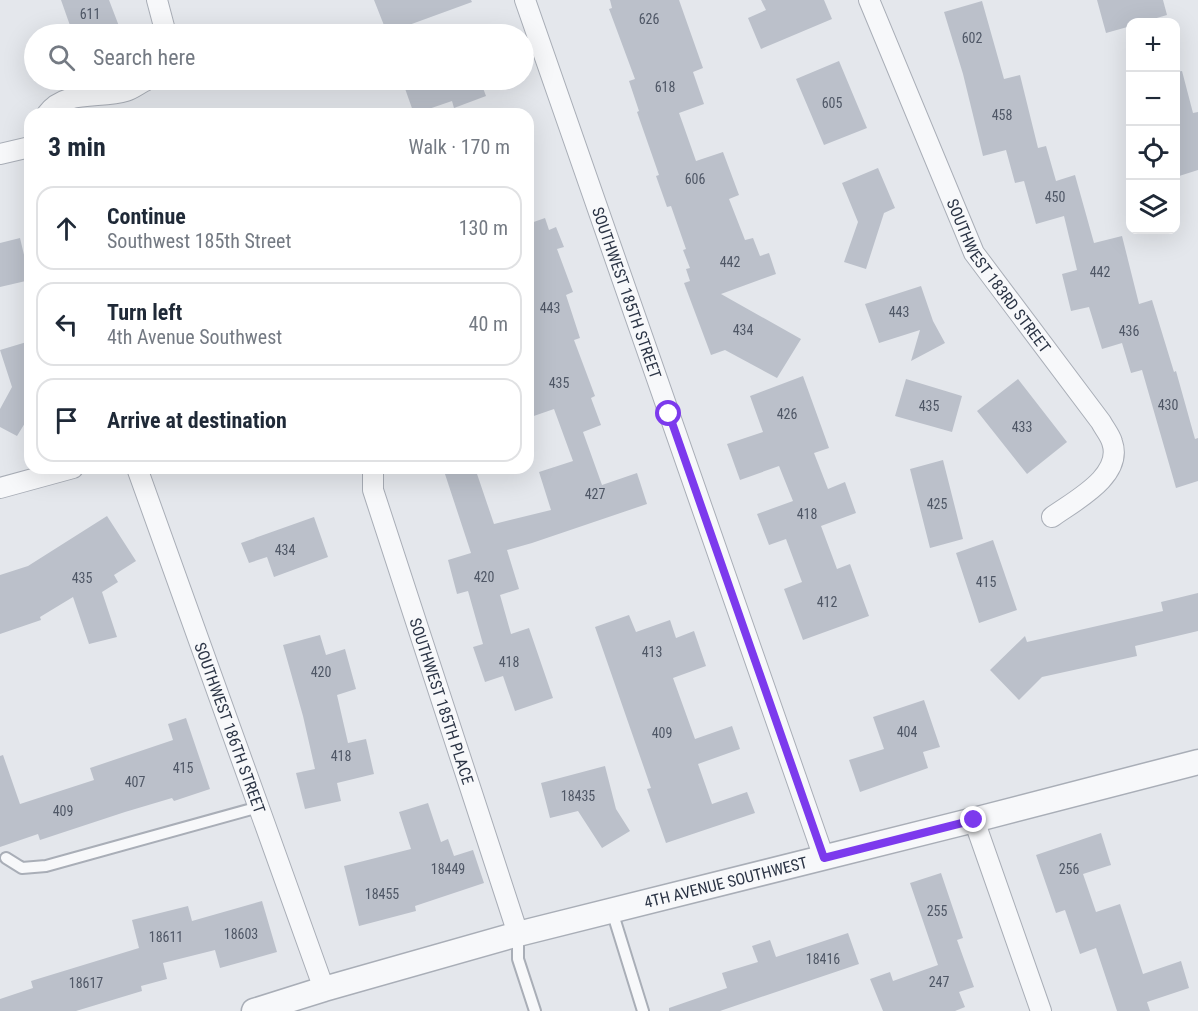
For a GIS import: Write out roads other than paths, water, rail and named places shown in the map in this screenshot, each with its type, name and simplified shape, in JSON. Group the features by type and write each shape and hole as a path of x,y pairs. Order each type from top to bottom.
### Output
{"street":[{"path":"157,0 163,24"},
{"name":"SOUTHWEST 185TH STREET","path":"525,0 533,24"},
{"name":"SOUTHWEST 183RD STREET","path":"869,0 974,253 1101,422 1113,443 1113,460 1101,482 1052,517"},
{"name":"SOUTHWEST 185TH STREET","path":"534,26 824,858"},
{"path":"51,108 71,98 129,90"},
{"path":"0,154 24,148"},
{"path":"0,488 51,474"},
{"name":"SOUTHWEST 186TH STREET","path":"140,474 324,989"},
{"name":"SOUTHWEST 185TH PLACE","path":"374,474 373,490 518,934"},
{"name":"4TH AVENUE SOUTHWEST","path":"255,1011 280,1008 324,989 518,934 1198,762"},
{"path":"974,820 1041,1011"}],"lane":[{"path":"6,858 22,868 46,866 259,807"},
{"path":"612,911 643,1011"},
{"path":"518,934 518,959 535,1011"}]}
